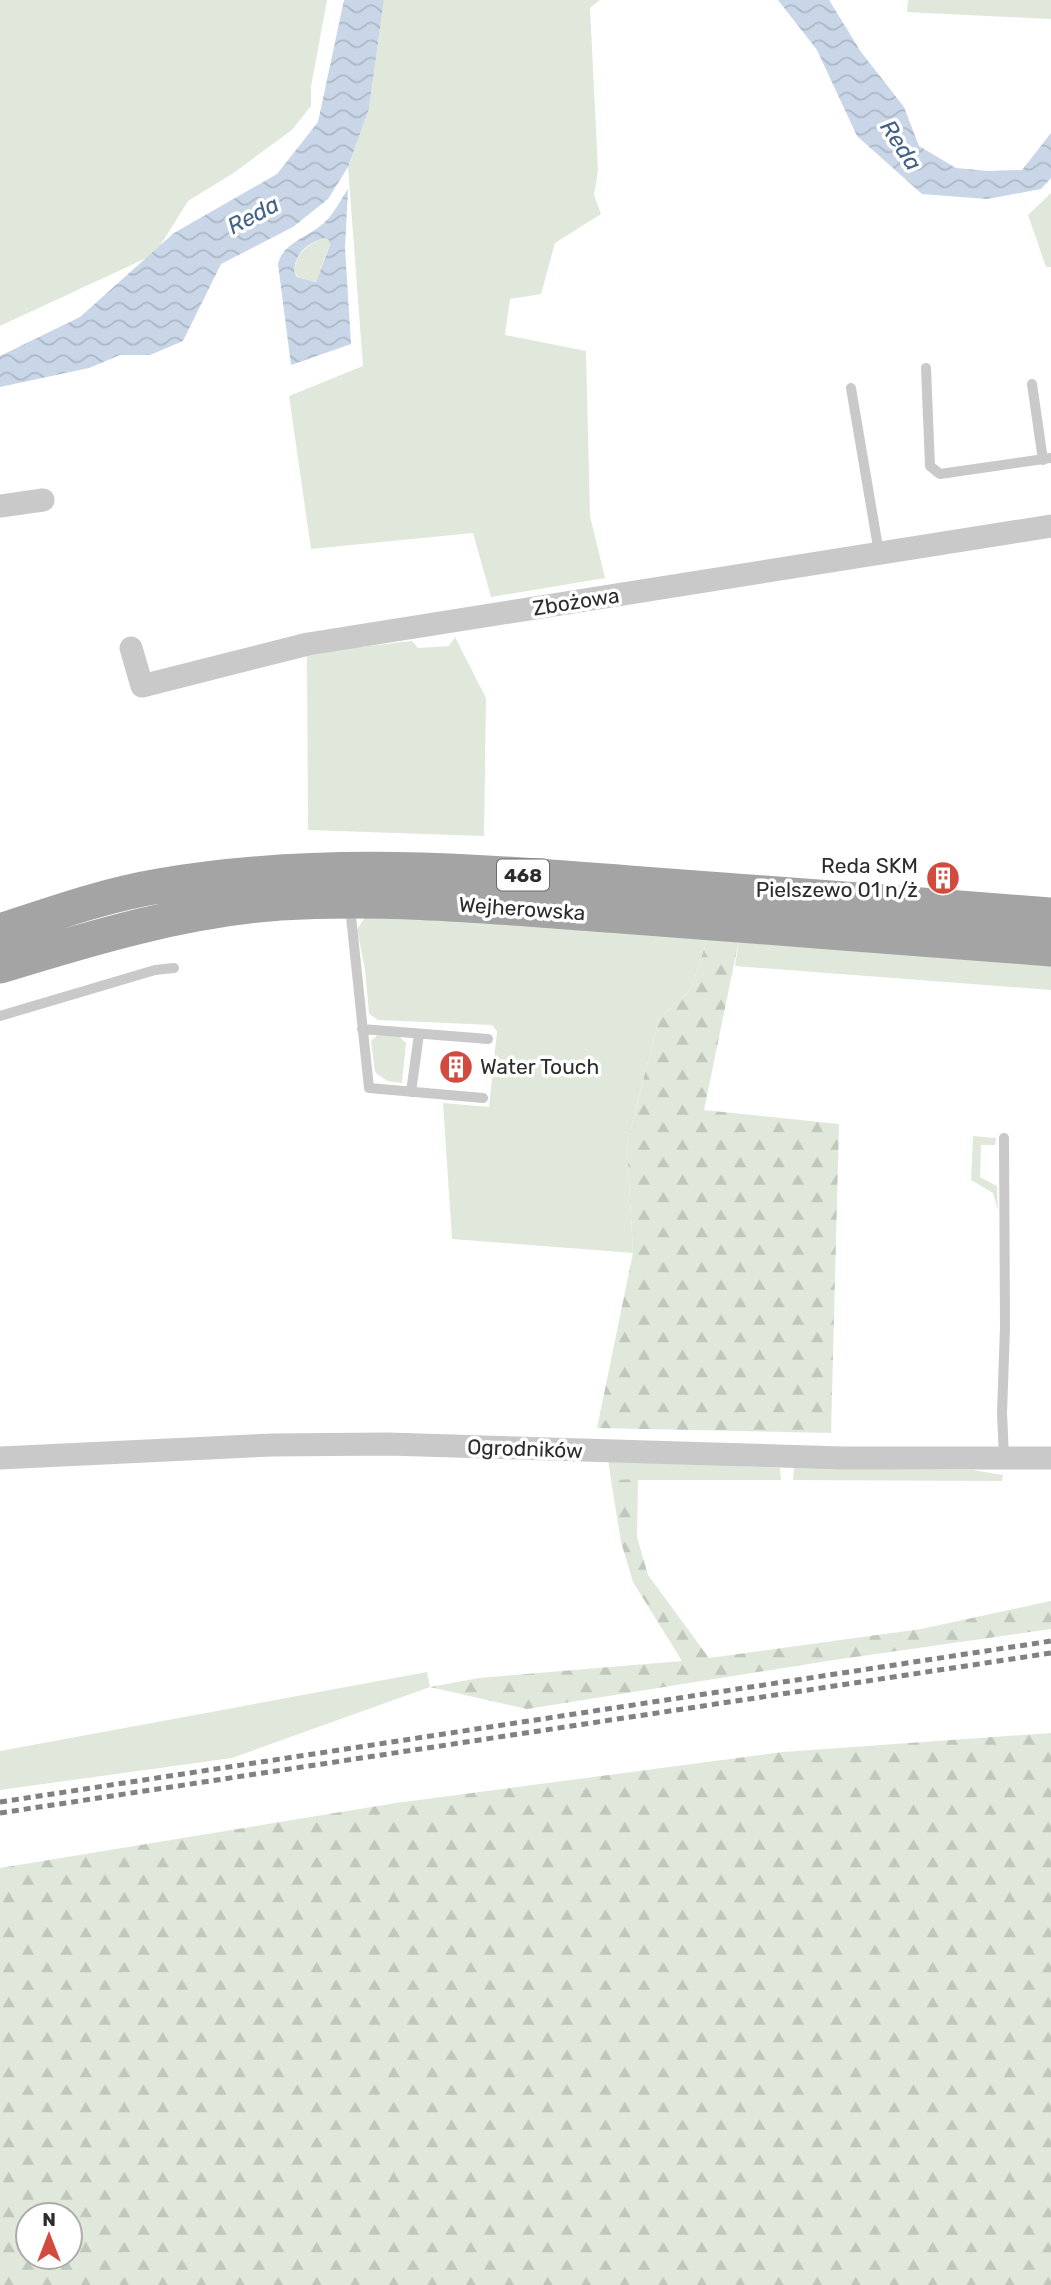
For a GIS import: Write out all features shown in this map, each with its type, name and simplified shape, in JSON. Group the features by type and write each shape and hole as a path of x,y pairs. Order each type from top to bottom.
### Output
{"main road":[{"name":"Wejherowska","path":"0,931 69,909 157,886 247,874 359,868 501,873 1051,915"},
{"name":"Wejherowska","path":"0,966 85,939 189,915 278,903 349,901 465,904 1051,949"}],"street":[{"path":"0,506 43,500"},
{"name":"Zbożowa","path":"131,648 142,686 308,644 1051,526"},
{"name":"Ogrodników","path":"0,1458 259,1446 375,1444 843,1458 1051,1458"}],"lane":[{"path":"926,368 930,466 940,474 1047,459 1032,384"},
{"path":"850,388 879,553"},
{"path":"349,901 369,1088 483,1098"},
{"path":"0,1016 155,970 174,968"},
{"path":"362,1029 488,1039"},
{"path":"411,1092 419,1034"},
{"path":"1004,1138 1004,1457"}],"green space":[{"path":"0,0 327,0 311,87 311,106 292,130 232,174 188,201 155,254 0,326"},
{"path":"384,0 600,0 590,8 598,170 594,195 601,214 555,243 541,294 510,299 505,335 586,351 590,516 605,578 491,597 473,533 311,549 289,396 363,366 348,167 369,109"},
{"path":"908,0 1051,0 1051,19 907,12"},
{"path":"1051,193 1051,267 1046,267 1028,215"},
{"path":"325,238 330,244 316,282 298,277 294,272 300,254 308,246"},
{"path":"455,637 486,698 484,836 308,830 307,653 412,641 418,648 449,646"},
{"path":"374,916 708,937 691,989 659,1019 627,1143 633,1253 452,1239 443,1103 489,1107 497,1031 492,1025 378,1020 369,1014 365,969 357,930 364,918"},
{"path":"708,937 739,940 704,1110 839,1124 831,1433 597,1428 633,1253 627,1143 659,1019 691,989"},
{"path":"739,940 1051,964 1051,990 735,966"},
{"path":"378,1035 399,1036 406,1043 402,1083 387,1081 375,1072 371,1041"},
{"path":"973,1136 996,1138 995,1145 981,1145 980,1177 997,1186 998,1210 993,1193 971,1180"},
{"path":"608,1459 780,1468 781,1480 611,1480"},
{"path":"794,1468 973,1470 1003,1475 1002,1481 793,1480"},
{"path":"638,1479 637,1537 648,1575 709,1658 921,1629 1051,1601 1051,1629 827,1661 527,1709 430,1687 479,1678 682,1661 633,1582 621,1542 611,1480"},
{"path":"427,1672 430,1687 232,1758 0,1790 0,1751"},
{"path":"1051,1733 1051,2285 0,2285 0,1868 396,1803 783,1752"}],"water":[{"name":"Reda","path":"344,0 384,0 369,109 348,167 328,199 293,227 221,264 183,341 150,355 120,355 89,368 0,387 0,356 80,317 174,233 277,174 318,122"},
{"name":"Reda","path":"778,0 829,0 861,52 904,107 919,146 956,168 1022,170 1051,133 1051,178 1041,189 987,199 922,194 857,136 817,50"},
{"path":"348,189 345,248 351,344 291,365 278,264 285,250 326,221","holes":["328,239 330,245 316,282 297,277 294,272 295,265 303,250 319,240"]}],"railway":[{"path":"0,1802 1051,1641"},
{"path":"0,1813 1051,1653"}],"place":[{"name":"Reda SKM Pielszewo 01 n/ż","path":"943,878"},
{"name":"Water Touch","path":"456,1067"}]}
